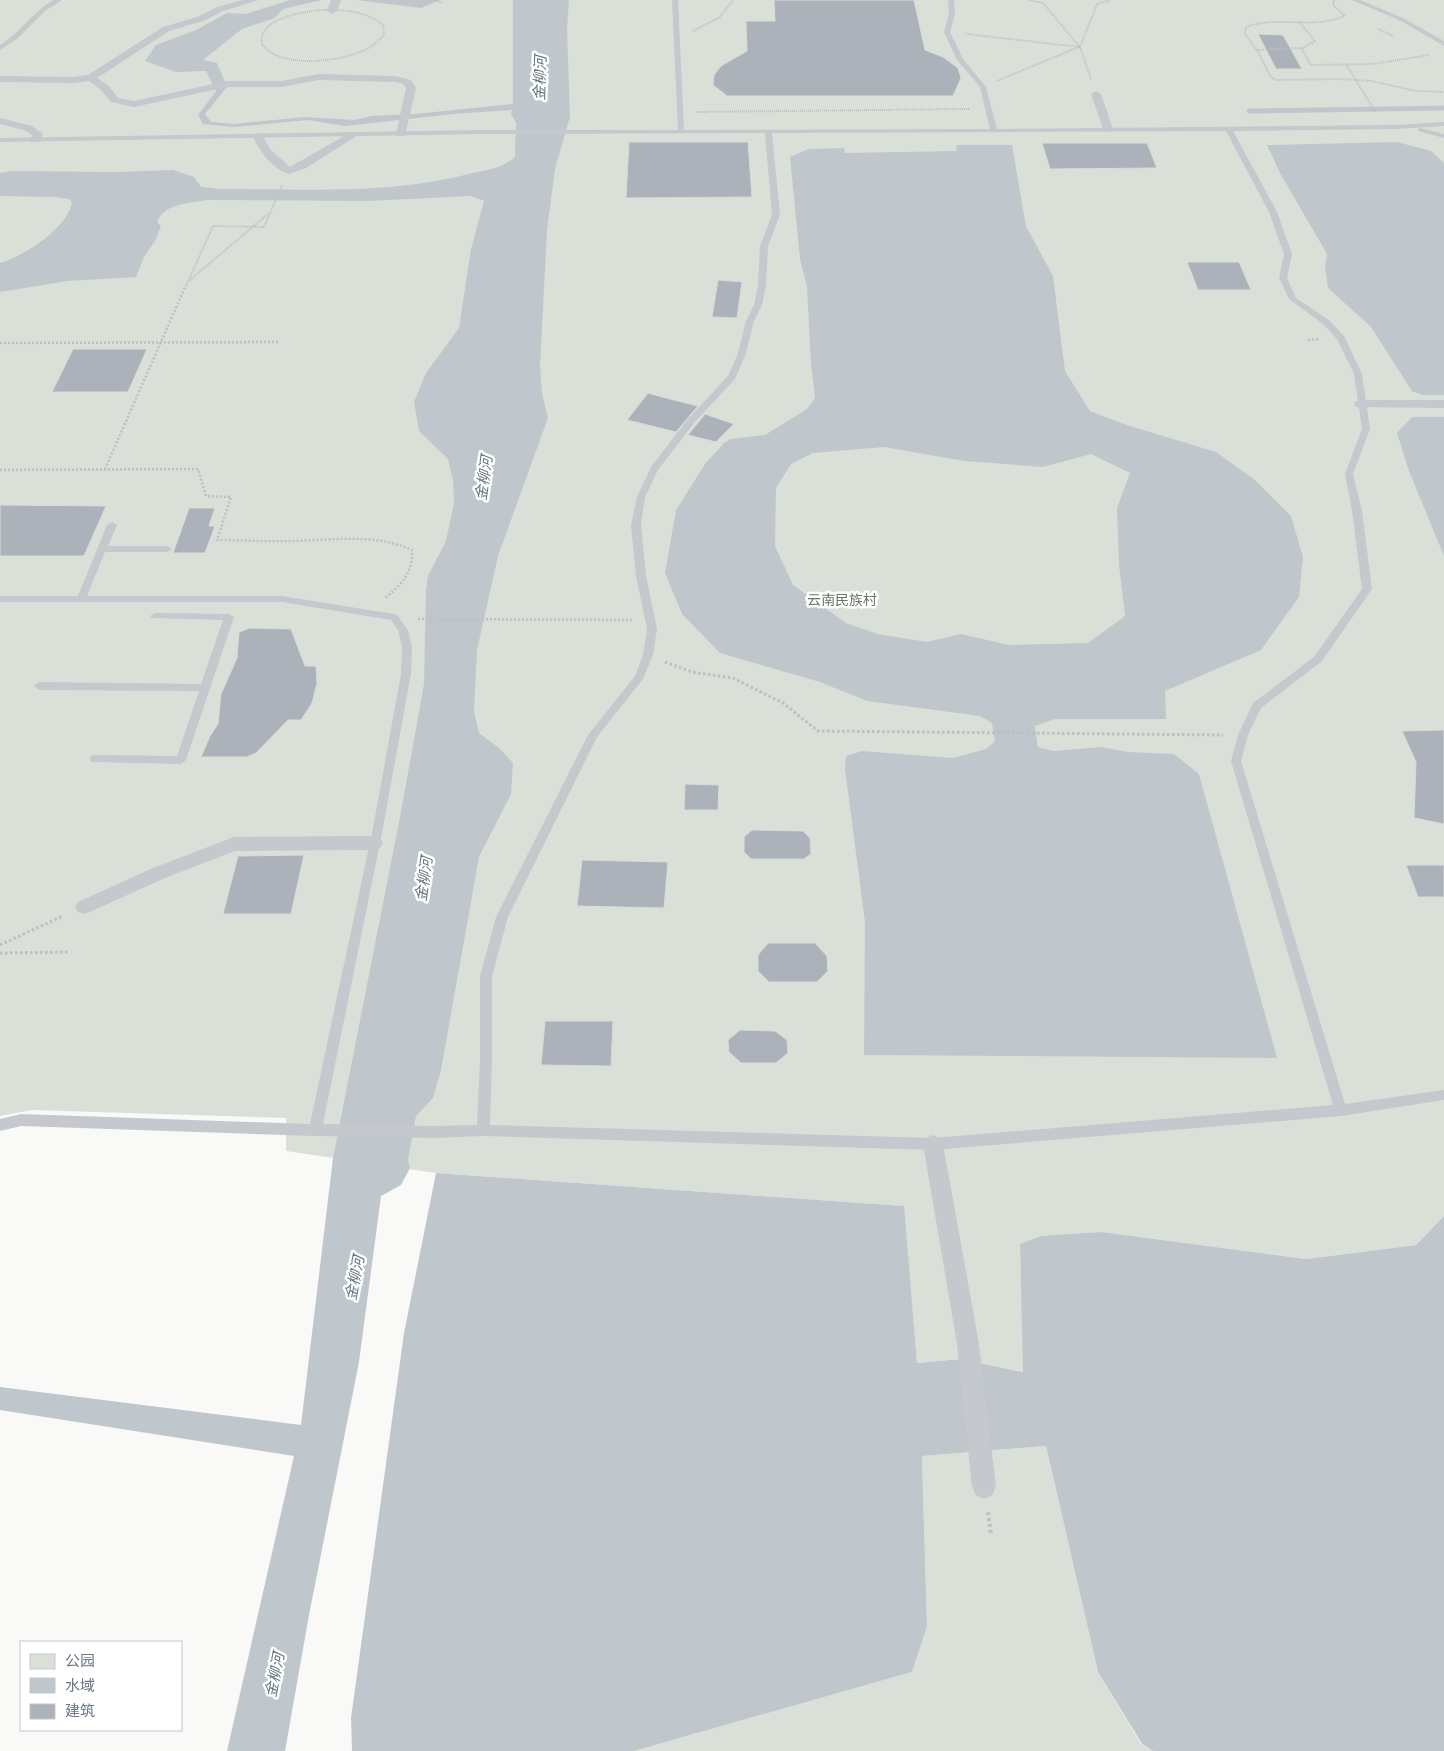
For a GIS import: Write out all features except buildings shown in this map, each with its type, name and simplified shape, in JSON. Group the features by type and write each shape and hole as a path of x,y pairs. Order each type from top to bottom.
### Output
{"street":[{"path":"0,79 74,80 91,78 166,28 200,19 220,8 254,0"},
{"path":"91,78 105,88 115,100 124,103 145,103 227,84 282,84 318,77 395,79 407,82 411,88 403,116 401,134"},
{"path":"1096,94 1108,129"},
{"path":"0,122 28,128 38,134 35,140"},
{"path":"258,136 261,144 286,176 351,135"},
{"path":"1361,404 1444,404"},
{"path":"84,907 160,873 234,844 374,843"},
{"path":"933,1144 968,1344 984,1487"}],"lane":[{"path":"0,48 19,33 39,12 59,0"},
{"path":"675,0 681,132"},
{"path":"950,0 952,14 947,32 960,60 983,87 994,130"},
{"path":"1355,0 1403,20 1444,44"},
{"path":"0,140 484,132 768,132 1396,127 1444,124"},
{"path":"1396,127 1433,132 1444,136"},
{"path":"1228,128 1273,212 1288,254 1283,278 1293,299 1326,322 1341,338 1358,374 1366,429 1349,474 1357,510 1367,589 1318,659 1257,706 1243,735 1236,761 1341,1110"},
{"path":"483,1130 486,1059 486,976 502,917 593,735 639,676 648,655 652,629 641,576 636,526 641,497 654,469 691,421 732,377 741,356 750,321 758,305 762,285 764,246 776,215 768,132"},
{"path":"81,600 112,525"},
{"path":"102,549 167,549"},
{"path":"0,600 308,601 362,614 394,617 403,630 407,647 406,674 374,843 315,1130"},
{"path":"96,759 181,760 234,600"},
{"path":"155,616 229,616"},
{"path":"39,686 205,688"},
{"path":"0,1125 21,1120 315,1130 435,1132 483,1130 933,1144 1341,1110 1444,1095"}],"path":[{"path":"435,0 442,3"},
{"path":"676,40 720,17 733,0"},
{"path":"1029,0 1043,3 1080,47 1096,94"},
{"path":"983,87 1080,47 1097,4 1111,0"},
{"path":"334,5 372,17 383,25 384,34 376,45 364,51 333,59 298,60 272,53 264,47 261,40 263,33 269,26 280,20 334,5"},
{"path":"1344,16 1332,20 1299,22 1261,21 1246,28 1245,34 1257,50 1271,77 1276,80 1372,80 1416,91 1444,92"},
{"path":"1257,50 1301,48 1315,41 1310,32 1303,29 1299,22"},
{"path":"947,32 1080,47"},
{"path":"1301,48 1310,65 1373,64 1435,54"},
{"path":"1346,65 1370,102"},
{"path":"680,112 988,109"},
{"path":"105,469 213,226 264,227 286,176"},
{"path":"187,282 270,211"},
{"path":"0,343 279,342"},
{"path":"0,470 198,469 206,496 231,497 217,540 301,541 380,539 401,544 412,550 414,560 408,577 387,596 362,614"},
{"path":"423,619 650,620"},
{"path":"648,655 692,672 733,678 783,703 818,731 1243,735"},
{"path":"0,945 84,907"},
{"path":"0,953 68,952"}],"green space":[{"name":"云南民族村","path":"0,0 1444,0 1444,1216 1416,1245 1306,1259 1102,1232 1020,1244 1024,1372 961,1359 917,1363 903,1206 436,1173 286,1151 286,1118 32,1110 0,1116"},
{"path":"1046,1446 1098,1672 1141,1744 1153,1751 634,1751 912,1672 927,1627 922,1456"}],"water":[{"name":"金柳河","path":"290,0 322,0 283,9 275,18 242,29 203,60 217,63 227,87 205,114 211,122 234,124 305,117 354,120 372,116 415,114 513,104 513,0 569,0 567,28 570,117 555,169 547,231 540,366 542,393 548,418 498,556 477,650 474,711 479,733 499,748 513,763 511,794 479,857 441,1070 433,1098 416,1116 408,1160 410,1168 401,1185 381,1196 359,1362 309,1615 285,1751 227,1751 294,1456 0,1410 0,1387 301,1425 333,1158 400,817 424,684 428,576 446,541 454,503 453,480 448,459 419,431 414,402 426,373 459,328 471,249 484,201 470,196 368,201 208,200 186,203 172,207 161,216 157,222 161,226 155,241 144,257 136,277 68,281 0,292 0,263 21,254 44,240 62,222 69,212 72,202 69,199 54,197 0,196 0,173 11,171 115,172 173,170 194,177 201,187 316,190 379,188 442,180 495,168 515,157 516,123 511,114 512,110 453,114 345,126 308,120 235,127 203,124 198,115 216,91 206,71 176,72 145,61 156,45 196,30 227,13 246,14"},
{"path":"356,0 440,0 421,8"},
{"path":"1397,142 1431,151 1444,163 1444,395 1422,395 1412,391 1371,327 1328,288 1325,267 1327,254 1280,173 1267,145"},
{"path":"956,145 1012,145 1026,226 1053,276 1065,371 1090,411 1127,425 1216,452 1255,480 1291,516 1303,557 1299,597 1261,650 1165,691 1166,719 1055,719 1035,726 1038,747 1054,751 1101,747 1128,752 1174,754 1199,774 1277,1058 864,1055 865,922 845,769 846,756 862,751 953,758 986,749 995,741 992,723 980,716 867,701 820,682 720,653 682,614 665,573 676,510 705,464 724,443 731,439 765,435 807,409 815,398 811,364 807,287 800,259 790,157 808,149 844,148 845,153 957,151","holes":["884,447 964,461 1043,467 1091,454 1130,473 1117,508 1119,565 1125,616 1088,643 1009,645 961,634 927,642 878,634 846,623 793,585 775,546 776,488 791,464 813,453"]},
{"path":"1412,417 1444,417 1444,556 1409,471 1397,433"},
{"path":"436,1173 904,1206 917,1363 961,1359 1023,1372 1020,1244 1041,1236 1102,1232 1306,1259 1416,1245 1444,1216 1444,1751 1153,1751 1142,1744 1098,1672 1046,1446 922,1456 927,1627 912,1672 634,1751 352,1751 351,1718 404,1333"}],"waterway":[{"path":"1249,111 1444,108"}]}
